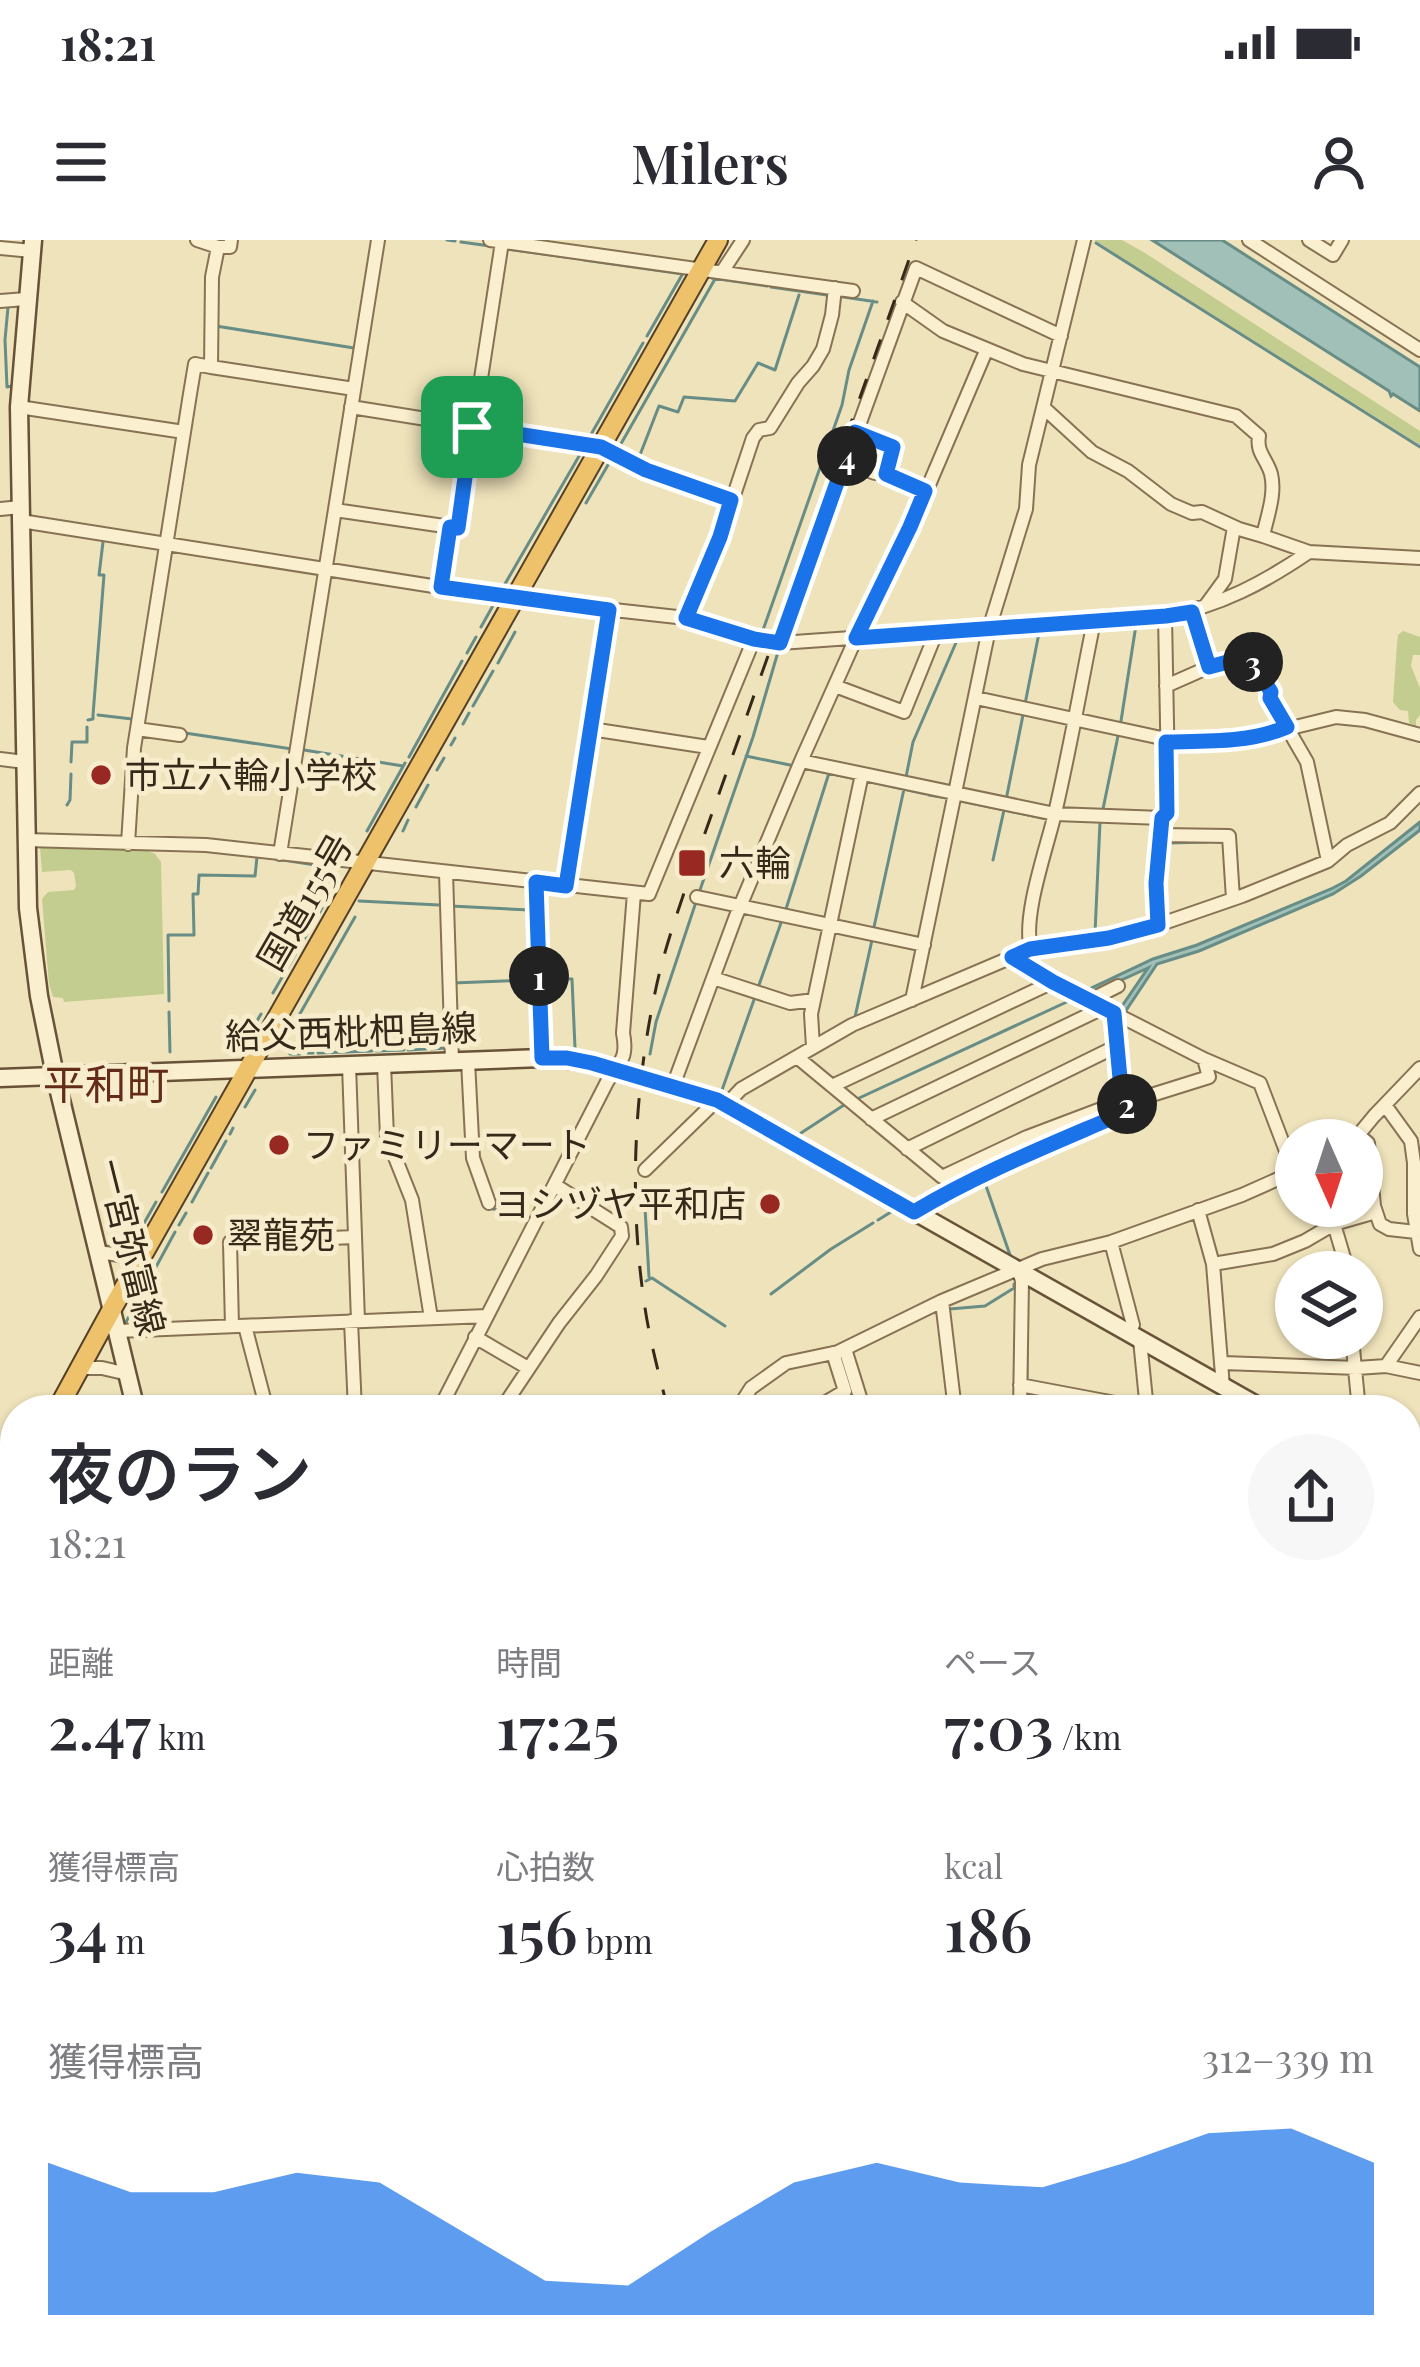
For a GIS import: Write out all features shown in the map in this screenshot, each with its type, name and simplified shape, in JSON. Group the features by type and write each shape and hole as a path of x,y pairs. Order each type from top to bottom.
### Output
{"highway":[{"name":"国道155号","path":"66,1395 601,447 712,271 718,240"}],"main road":[{"name":"一宮弥富線","path":"32,245 20,407 26,840 33,960 133,1395"},
{"name":"給父西枇杷島線","path":"0,1078 542,1058 567,1058 615,1070 722,1103 1019,1270 1228,1395"}],"street":[{"path":"197,240 225,243 212,277 212,367"},
{"path":"280,854 378,240"},
{"path":"490,240 853,291"},
{"path":"599,255 605,240"},
{"path":"712,271 743,240"},
{"path":"912,1000 989,629 1026,509 1029,465 1084,240"},
{"path":"1249,240 1420,350"},
{"path":"1310,240 1334,255 1342,240"},
{"path":"335,510 458,528 502,242"},
{"path":"0,248 32,245"},
{"path":"780,643 916,268 1060,336"},
{"path":"686,618 720,537 753,438 759,430 770,428 823,349 835,288"},
{"path":"0,301 26,299"},
{"path":"902,302 943,331 1023,364 1236,416 1259,436 1257,448 1270,472 1271,497 1263,536"},
{"path":"673,1086 740,906 801,761 986,350"},
{"path":"128,844 137,729 195,364 354,389"},
{"path":"20,407 184,432"},
{"path":"351,407 601,447 646,470 731,500"},
{"path":"1044,408 1092,452 1192,513 1202,512 1309,552 1420,558"},
{"path":"855,432 893,447 886,474"},
{"path":"845,462 925,491"},
{"path":"0,509 166,544 515,599 686,618 780,643 1166,616 1198,609 1263,583 1309,552"},
{"path":"441,587 450,527"},
{"path":"1198,609 1225,579 1234,527"},
{"path":"1198,609 1209,667"},
{"path":"566,886 609,610"},
{"path":"1158,925 1156,883 1162,818 1167,813 1166,616"},
{"path":"1030,949 1031,912 1094,621"},
{"path":"835,686 904,712 936,633"},
{"path":"26,840 206,845 649,895 754,639"},
{"path":"1166,686 1250,656 1307,762 1328,861"},
{"path":"976,698 1166,740 1246,739 1336,717 1420,735"},
{"path":"137,729 180,735"},
{"path":"592,729 708,747"},
{"path":"0,759 25,761"},
{"path":"801,761 1055,814 1162,818"},
{"path":"813,1047 811,1014 862,774"},
{"path":"645,1170 741,1089 852,1025 1030,949 1109,938 1158,925 1328,861 1347,845 1390,823 1420,793"},
{"path":"1161,835 1229,836 1233,899"},
{"path":"446,873 460,1061 473,1158 489,1203"},
{"path":"536,882 542,1058"},
{"path":"446,1395 624,1060 634,893"},
{"path":"697,897 924,945"},
{"path":"1012,957 1088,1001 1260,1083 1275,1121"},
{"path":"713,978 790,1003 814,1000"},
{"path":"832,1086 1053,982"},
{"path":"1088,1001 1118,986"},
{"path":"1109,1011 1124,1102"},
{"path":"871,1119 1109,1011"},
{"path":"907,1149 1117,1046"},
{"path":"796,1057 942,1178 1027,1137 1209,1078 1204,1059"},
{"path":"384,1064 387,1137 412,1200 430,1318"},
{"path":"349,1066 355,1395"},
{"path":"1373,1119 1420,1068"},
{"path":"914,1212 983,1175 1135,1108 1124,1102"},
{"path":"1383,1225 1419,1241 1411,1141 1385,1105"},
{"path":"747,1395 786,1363 839,1351 942,1300 1042,1259 1111,1242 1275,1180"},
{"path":"511,1395 622,1236 621,1227 555,1184"},
{"path":"1198,1210 1213,1264 1230,1395"},
{"path":"1213,1264 1273,1254 1329,1227"},
{"path":"262,1395 238,1326 230,1243 355,1237"},
{"path":"1111,1242 1133,1325 1144,1395"},
{"path":"98,1252 141,1258"},
{"path":"1019,1270 1021,1395"},
{"path":"942,1300 953,1395"},
{"path":"117,1331 487,1316"},
{"path":"1386,1366 1420,1317"},
{"path":"475,1337 528,1368"},
{"path":"838,1395 845,1391 839,1351"},
{"path":"839,1351 858,1395"},
{"path":"1356,1359 1358,1395"},
{"path":"1223,1363 1386,1366 1420,1373"},
{"path":"81,1368 128,1374"},
{"path":"1021,1385 1071,1395"}],"green space":[{"path":"1094,240 1122,240 1145,253 1420,431 1420,445"},
{"path":"1403,631 1420,637 1420,655 1413,655 1411,666 1420,688 1416,727 1409,723 1408,711 1393,702 1398,635"},
{"path":"40,847 144,849 155,854 161,862 164,994 64,1002 53,997 42,899 48,892 76,886 71,870 42,872"}],"water":[{"path":"1152,240 1222,240 1420,367 1420,411 1391,396"},
{"path":"1420,822 1420,830 1333,894 1157,964 1125,1012 1120,1009 1148,968 1086,996 1081,993 1153,959 1331,889"}],"waterway":[{"path":"447,240 455,241"},
{"path":"461,242 490,246"},
{"path":"1096,243 1420,447"},
{"path":"506,249 580,259"},
{"path":"584,260 683,274"},
{"path":"647,336 682,275"},
{"path":"712,278 767,286"},
{"path":"618,449 715,279"},
{"path":"771,287 827,295"},
{"path":"638,460 659,406 678,412 684,397 735,401 758,363 775,370 799,295"},
{"path":"837,296 877,302"},
{"path":"762,633 873,301"},
{"path":"8,307 7,387 12,386"},
{"path":"216,326 354,348"},
{"path":"589,438 643,343"},
{"path":"502,589 582,451"},
{"path":"586,503 612,458"},
{"path":"88,720 93,719 103,542"},
{"path":"481,627 495,602"},
{"path":"1100,627 1136,625 1121,721"},
{"path":"996,635 1085,628"},
{"path":"498,663 515,632"},
{"path":"1025,704 1039,633"},
{"path":"906,777 913,742 958,638 980,636"},
{"path":"467,653 476,637"},
{"path":"700,890 778,652"},
{"path":"409,757 462,661"},
{"path":"473,706 493,671"},
{"path":"463,724 469,713"},
{"path":"98,715 132,719"},
{"path":"1006,800 1023,715"},
{"path":"71,762 72,742 87,742 87,727"},
{"path":"185,733 292,749"},
{"path":"1103,809 1118,736"},
{"path":"451,745 455,738"},
{"path":"304,750 403,766"},
{"path":"746,756 790,765"},
{"path":"437,770 444,758"},
{"path":"367,831 405,763"},
{"path":"803,768 852,778"},
{"path":"786,909 829,773"},
{"path":"67,805 71,774"},
{"path":"867,781 926,794"},
{"path":"416,807 428,785"},
{"path":"874,927 904,789"},
{"path":"929,795 947,798"},
{"path":"961,801 1047,819"},
{"path":"993,860 1004,810"},
{"path":"403,831 408,820"},
{"path":"1095,933 1100,822"},
{"path":"1168,843 1208,842"},
{"path":"169,1001 168,935 194,935 193,894 198,894 199,875 255,876 257,857"},
{"path":"270,858 322,866 333,886"},
{"path":"359,901 439,905"},
{"path":"650,1054 696,902"},
{"path":"451,906 530,910"},
{"path":"318,915 322,908"},
{"path":"297,1019 355,917"},
{"path":"759,985 782,920"},
{"path":"273,993 311,927"},
{"path":"855,1017 872,940"},
{"path":"545,979 572,979 575,1048"},
{"path":"453,983 533,980"},
{"path":"722,1090 755,997"},
{"path":"857,1099 1071,1000"},
{"path":"169,1012 170,1052"},
{"path":"254,1026 261,1014"},
{"path":"289,1031 285,1045 290,1054 300,1054"},
{"path":"243,1045 249,1035"},
{"path":"458,1048 464,1047"},
{"path":"431,1049 446,1048"},
{"path":"408,1050 426,1049"},
{"path":"376,1051 404,1050"},
{"path":"318,1053 372,1051"},
{"path":"308,1053 313,1053"},
{"path":"245,1107 255,1090"},
{"path":"162,1192 216,1097"},
{"path":"801,1133 844,1105"},
{"path":"919,1201 1014,1152 1113,1111"},
{"path":"230,1134 233,1128"},
{"path":"211,1168 226,1141"},
{"path":"192,1202 208,1173"},
{"path":"985,1183 1010,1255"},
{"path":"143,1225 156,1202"},
{"path":"491,1208 527,1221"},
{"path":"645,1208 649,1277"},
{"path":"878,1220 891,1212"},
{"path":"179,1225 186,1213"},
{"path":"771,1294 873,1223"},
{"path":"125,1324 175,1232"},
{"path":"105,1246 125,1248 138,1234"},
{"path":"646,1281 652,1278 725,1326"},
{"path":"950,1309 985,1306 1014,1284"},
{"path":"1027,1352 1027,1380"}],"railway":[{"path":"664,1395 646,1315 635,1184 643,1065 656,988 694,864 916,240"}],"place":[{"name":"市立六輪小学校","path":"101,775"},
{"name":"六輪","path":"692,863"},
{"name":"ファミリーマート","path":"279,1145"},
{"name":"ヨシヅヤ平和店","path":"770,1204"},
{"name":"翠龍苑","path":"203,1235"}],"district":[{"name":"平和町","path":"106,1085"}],"route":[{"path":"472,427 601,447 646,470 731,500 686,618 754,639 780,643 855,432 893,447 886,474 925,491 856,638 1192,612 1209,667 1250,656 1287,727 1246,739 1166,742 1167,813 1162,818 1156,883 1158,925 1109,938 1030,949 1012,957 1114,1013 1122,1100 1135,1108 983,1175 914,1212 717,1100 592,1063 542,1058 536,882 566,886 609,610 441,587 450,527 458,528 472,427"}]}
